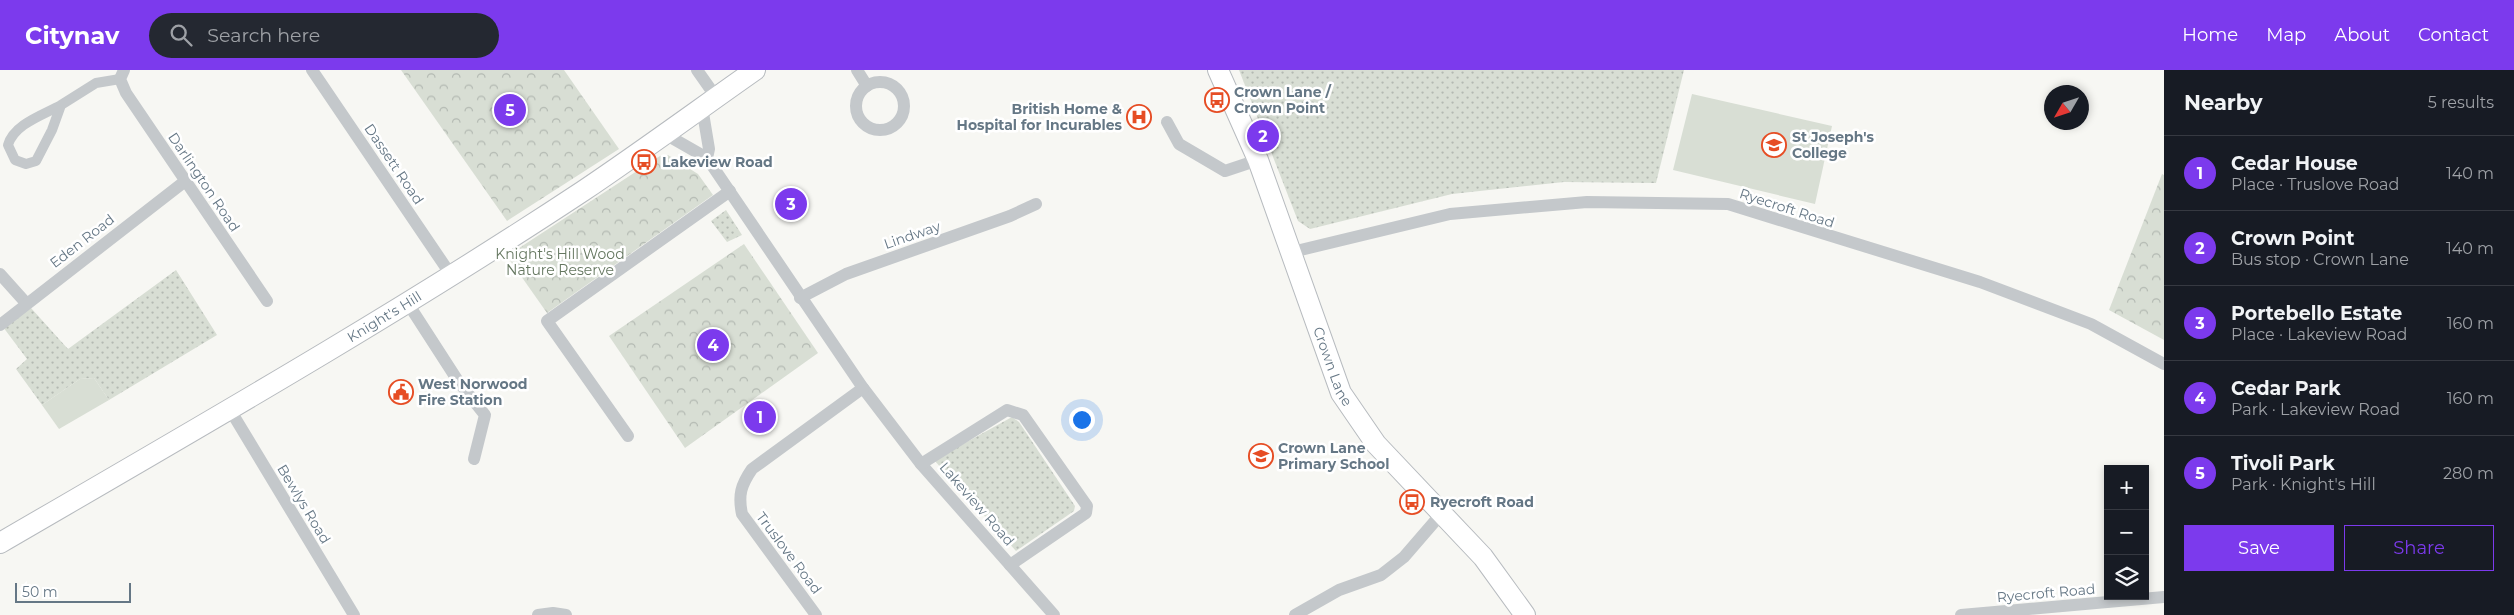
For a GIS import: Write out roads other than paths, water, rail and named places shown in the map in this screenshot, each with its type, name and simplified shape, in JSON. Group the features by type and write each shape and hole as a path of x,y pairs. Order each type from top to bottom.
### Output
{"main road":[{"name":"Knight's Hill","path":"0,543 407,302 583,191 755,70"},
{"name":"Crown Lane","path":"1218,70 1258,160 1341,393 1376,444 1482,557 1526,615"}],"street":[{"name":"Dassett Road","path":"312,70 450,275"},
{"path":"698,70 710,102 710,149 708,158"},
{"path":"857,70 867,86"},
{"path":"61,105 52,130 36,160 26,164 15,160 8,146 10,138 26,123 61,105 96,83 122,74"},
{"name":"Darlington Road","path":"122,74 126,94 184,182 267,301"},
{"path":"1167,122 1179,144 1224,170 1258,160"},
{"name":"Lakeview Road","path":"665,134 708,158 800,298 863,388 921,464 1054,615"},
{"name":"Eden Road","path":"0,325 184,182"},
{"path":"628,436 548,321 730,191"},
{"name":"Ryecroft Road","path":"1292,252 1450,214 1587,202 1728,204 1989,286 2092,324 2164,364"},
{"name":"Lindway","path":"800,298 846,274 1010,216 1036,204"},
{"path":"0,274 26,303"},
{"path":"407,302 458,381 485,415 474,459"},
{"name":"Truslove Road","path":"816,615 742,514 739,497 743,482 752,469 863,388"},
{"name":"Bewlys Road","path":"229,408 354,615"},
{"name":"Lakeview Road","path":"921,464 1007,410 1023,415 1087,506 1086,513 1010,565"},
{"path":"1295,615 1339,590 1381,575 1404,557 1442,513"},
{"name":"Ryecroft Road","path":"1961,615 2164,597"},
{"path":"538,615 554,613 566,615"}],"place":[{"name":"Crown Lane / Crown Point","path":"1217,100"},
{"name":"Tivoli Park","path":"510,110"},
{"name":"British Home & Hospital for Incurables","path":"1139,117"},
{"name":"Crown Point","path":"1263,136"},
{"name":"St Joseph's College","path":"1774,145"},
{"name":"Lakeview Road","path":"644,162"},
{"name":"Portebello Estate","path":"791,204"},
{"name":"Cedar Park","path":"713,345"},
{"name":"West Norwood Fire Station","path":"401,392"},
{"name":"Cedar House","path":"760,417"},
{"name":"Crown Lane Primary School","path":"1261,456"},
{"name":"Ryecroft Road","path":"1412,502"}],"park label":[{"name":"Knight's Hill Wood Nature Reserve","path":"560,262"}]}
